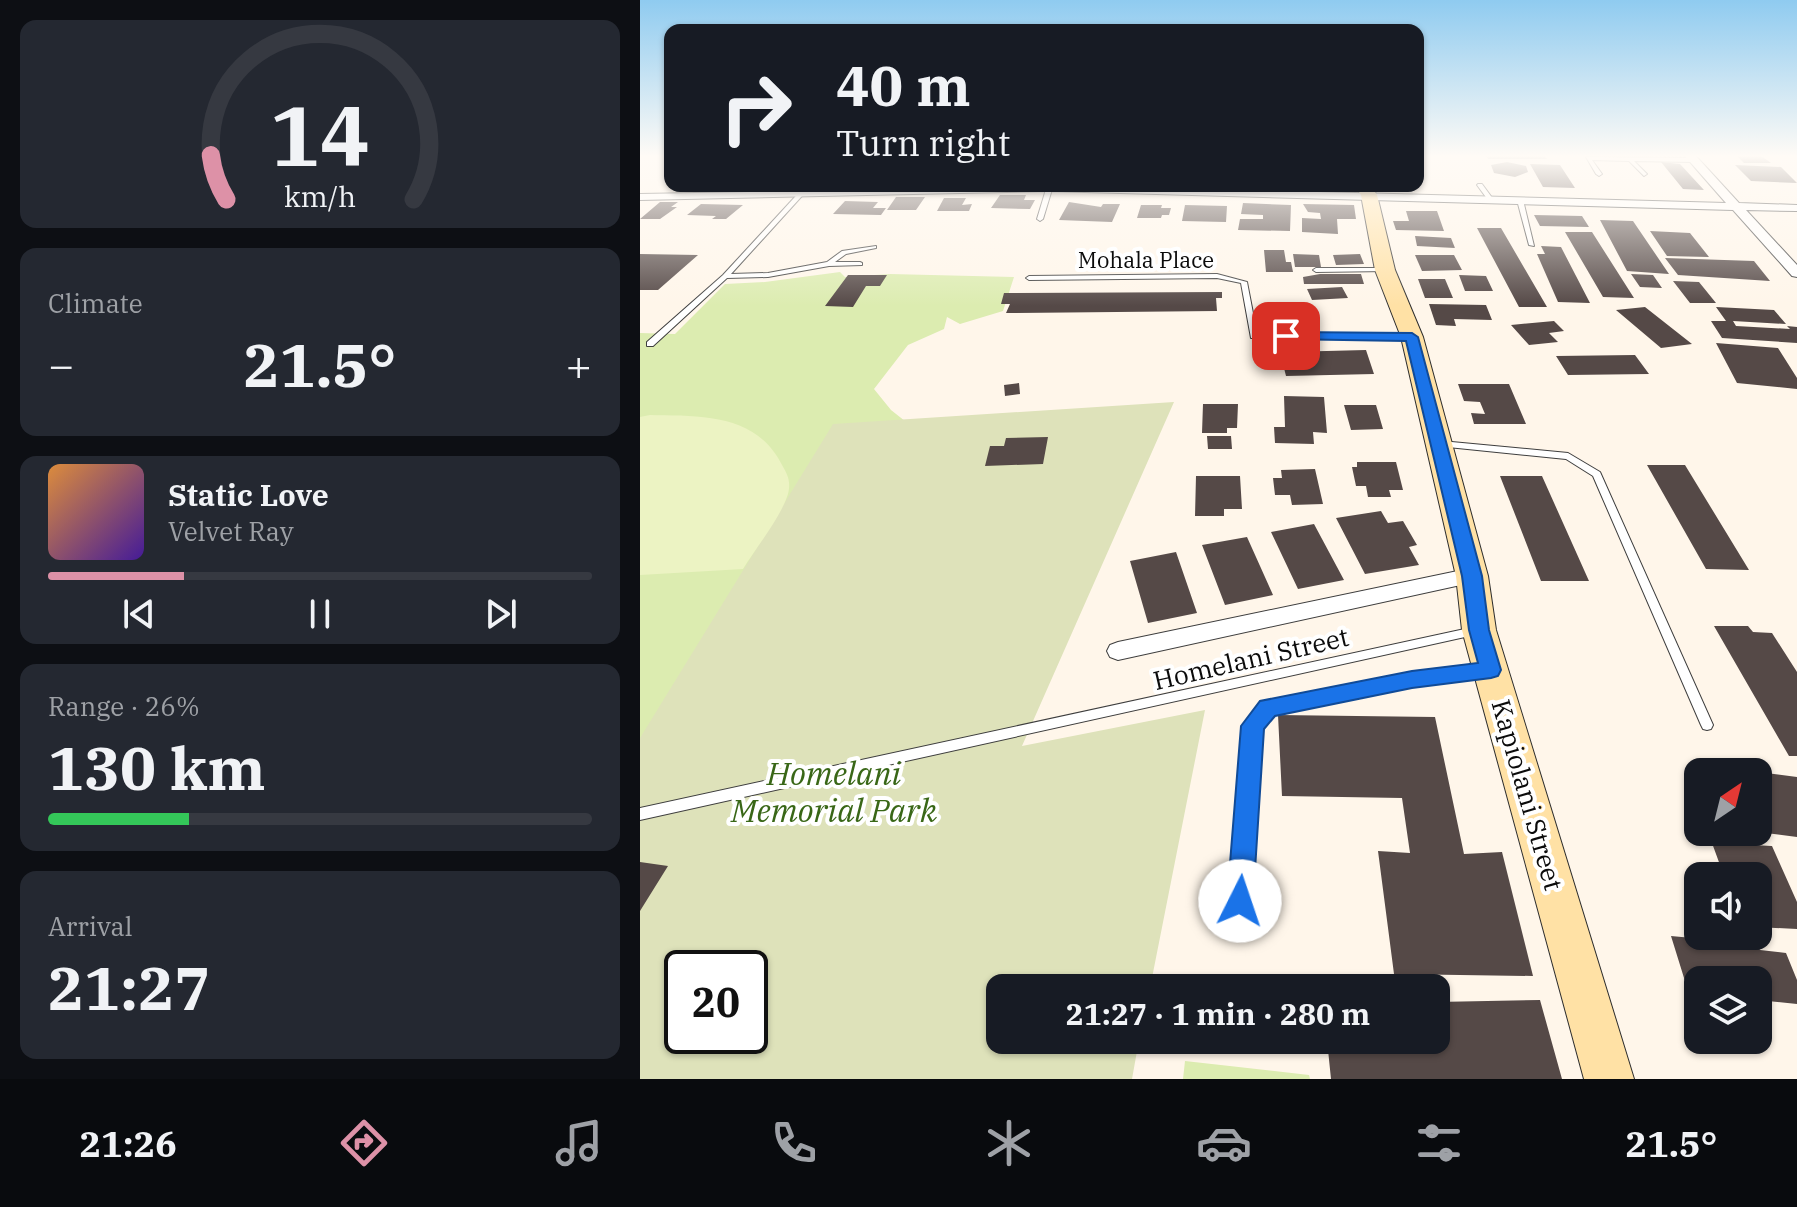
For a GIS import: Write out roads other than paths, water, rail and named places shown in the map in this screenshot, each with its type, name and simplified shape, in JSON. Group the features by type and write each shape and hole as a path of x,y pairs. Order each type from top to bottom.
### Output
{"street":[{"name":"Kapiolani Street","path":"1369,205 1385,270 1412,337 1472,576 1479,630 1609,1079"},
{"path":"1715,205 1797,208"},
{"path":"1739,206 1797,273"},
{"path":"1118,651 1472,576"}],"lane":[{"path":"650,344 725,276 790,205"},
{"path":"1040,219 1044,205"},
{"path":"1522,205 1530,227 1532,245"},
{"path":"829,264 844,252 874,247"},
{"path":"725,276 768,275 829,264 860,264"},
{"path":"1316,270 1385,270"},
{"name":"Mohala Place","path":"1029,278 1217,276 1244,282 1254,336 1412,337"},
{"path":"1439,444 1568,456 1597,474 1707,725"},
{"name":"Homelani Street","path":"640,814 1479,630"},
{"path":"1240,901 1253,726 1268,708 1412,680 1491,670"}],"park label":[{"name":"Homelani Memorial Park","path":"834,792"}]}
